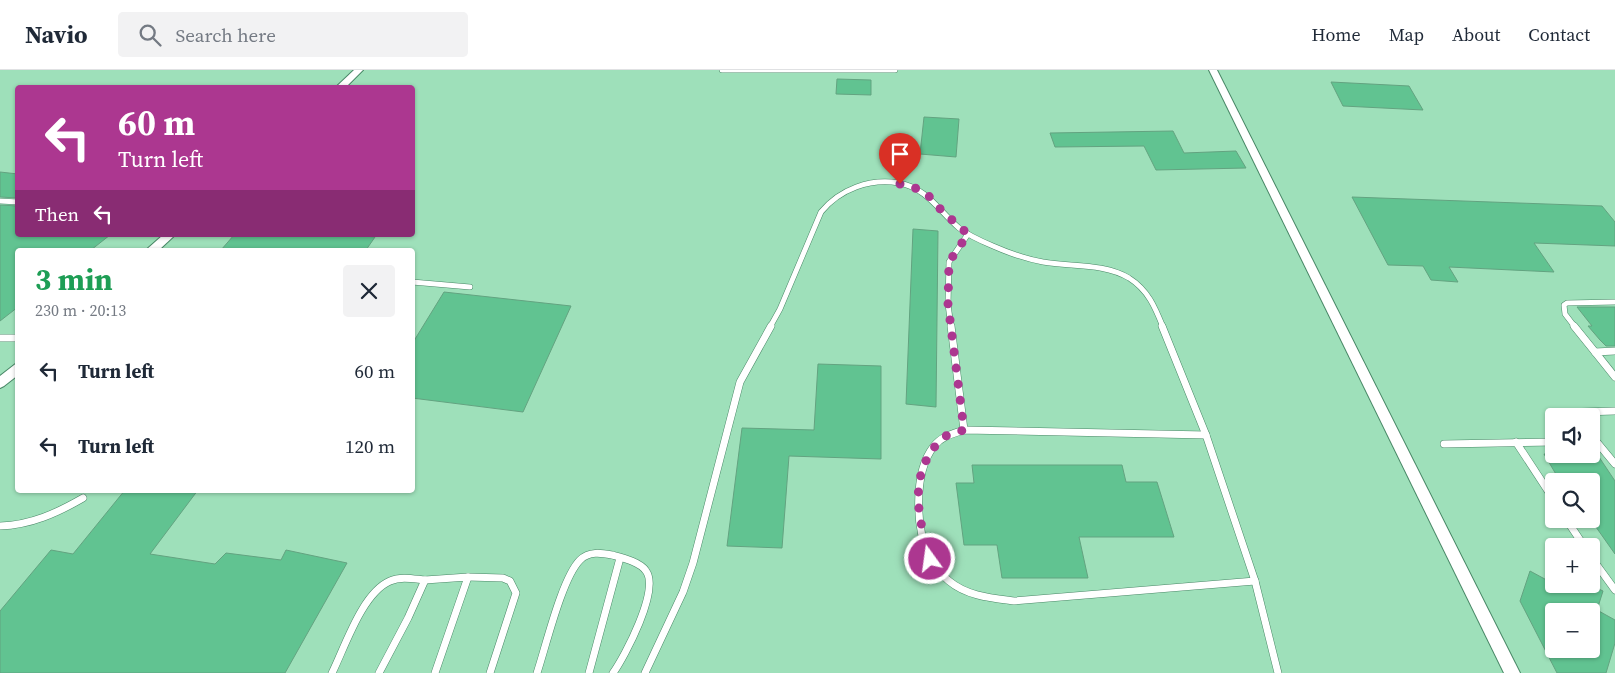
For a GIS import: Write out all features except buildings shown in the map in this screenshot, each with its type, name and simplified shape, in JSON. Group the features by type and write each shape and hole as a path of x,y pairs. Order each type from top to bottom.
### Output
{"street":[{"path":"342,85 359,70"},
{"path":"1213,70 1512,673"},
{"path":"154,248 168,237"},
{"path":"0,383 15,370"}],"lane":[{"path":"722,70 895,70"},
{"path":"645,673 683,592 693,563 740,382 780,309 821,212 828,202 840,193 883,182 915,188 927,194 943,212 968,234 1021,257 1052,265 1094,268 1118,273 1140,285 1151,298 1206,435 1255,581 1278,673"},
{"path":"0,201 15,202"},
{"path":"964,430 948,304 949,262 968,234"},
{"path":"415,282 470,287"},
{"path":"1615,302 1567,303 1564,305 1565,314 1615,377"},
{"path":"0,338 15,338"},
{"path":"1594,352 1615,351"},
{"path":"1600,411 1615,411"},
{"path":"1206,435 964,430 946,436 933,449 923,467 918,492 921,524 930,559 949,582 978,597 1014,601 1255,581"},
{"path":"1516,442 1545,486"},
{"path":"1444,444 1545,442"},
{"path":"1600,447 1615,464"},
{"path":"0,526 30,522 55,514 83,498"},
{"path":"537,673 572,570 582,558 599,552 643,567 648,573 650,591 628,651 614,673"},
{"path":"589,673 620,558"},
{"path":"1600,570 1615,590"},
{"path":"435,673 468,576"},
{"path":"332,673 366,604 375,590 389,581 398,579 424,580 468,576 504,578 510,581 516,593 490,673"},
{"path":"1604,576 1615,582"},
{"path":"379,673 408,618 424,580"}],"route":[{"path":"900,184 927,194 943,212 968,234 949,262 948,304 964,430 946,436 933,449 923,467 918,492 921,524 930,559"}]}
